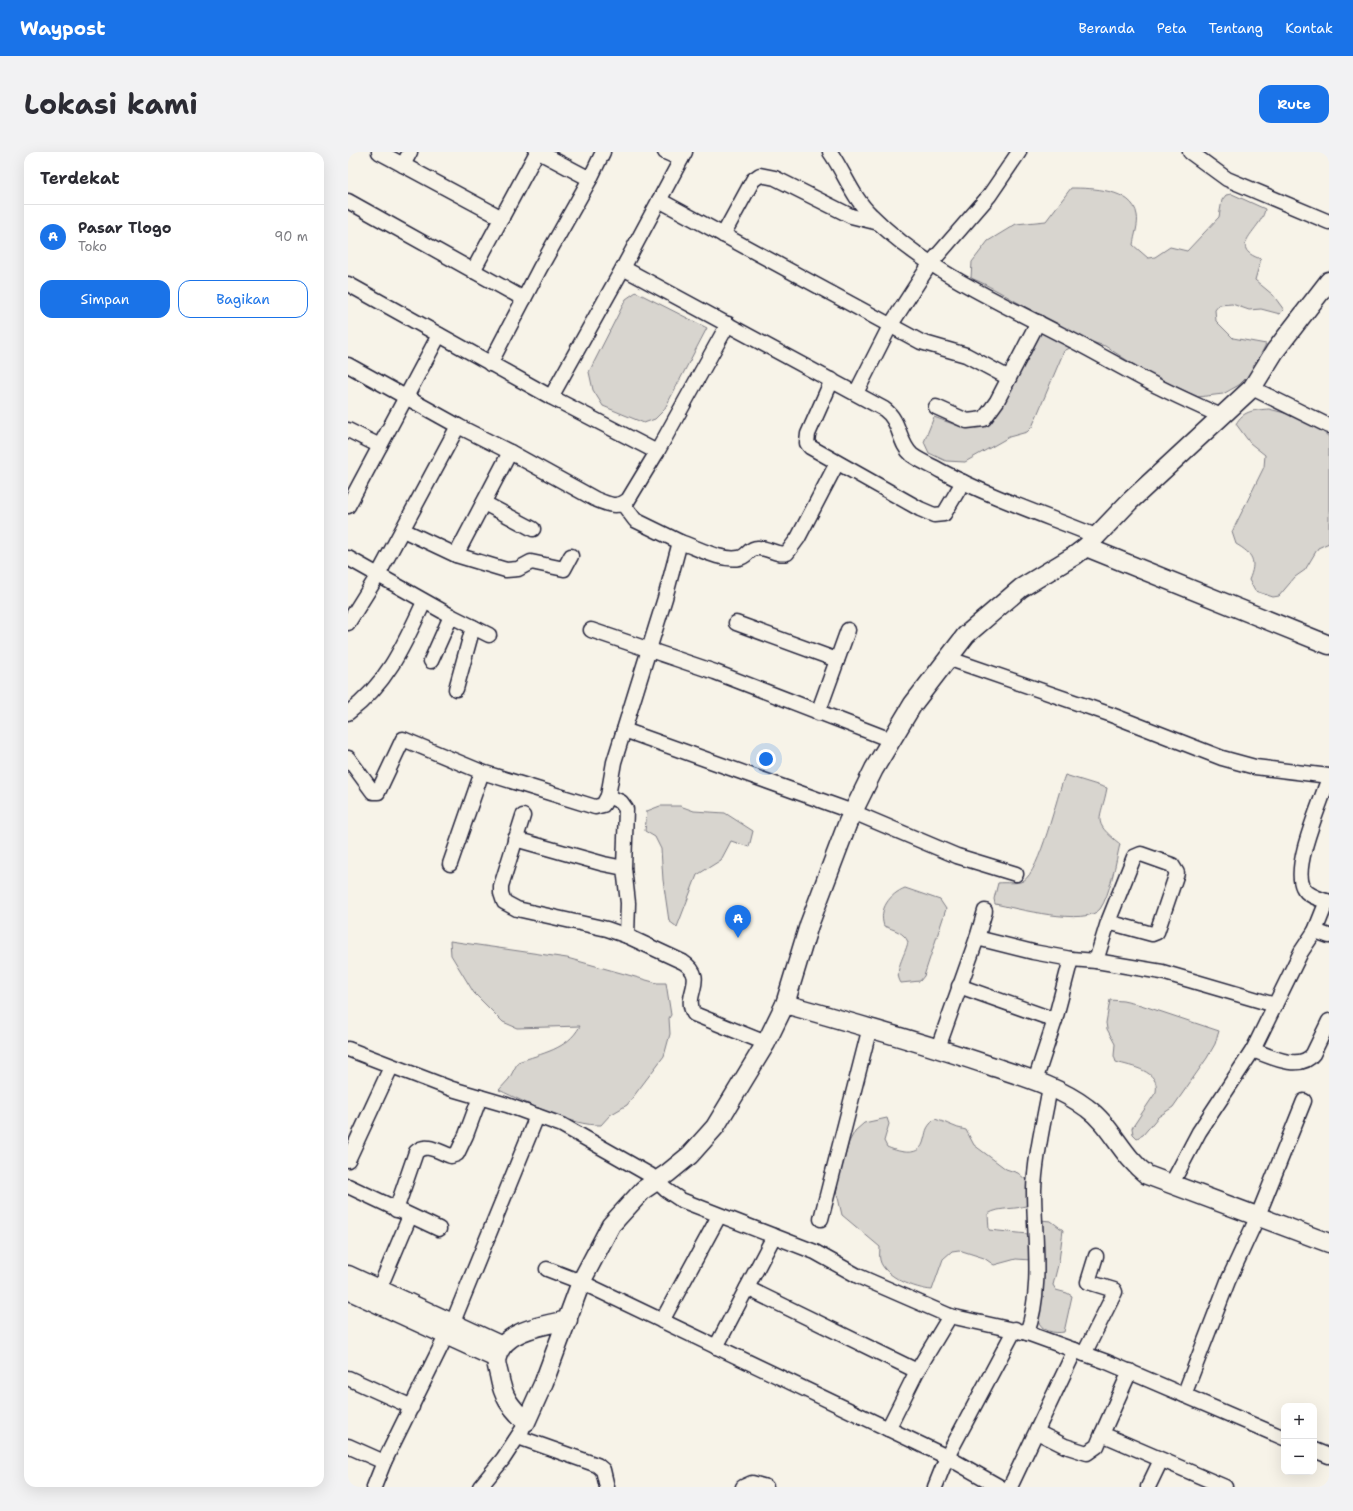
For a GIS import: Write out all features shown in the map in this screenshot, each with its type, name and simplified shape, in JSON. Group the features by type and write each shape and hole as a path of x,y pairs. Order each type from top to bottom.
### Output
{"street":[{"path":"379,152 502,218"},
{"path":"403,165 410,152"},
{"path":"473,271 538,152 590,179"},
{"path":"490,364 590,179 603,152"},
{"path":"550,397 623,268 683,156 665,152"},
{"path":"830,152 842,170 855,195 869,214 888,232 930,264 962,284 1038,322 1162,389 1221,416"},
{"path":"856,393 890,326 930,264 989,196 1019,152"},
{"path":"1190,152 1227,179 1329,222"},
{"path":"723,235 753,180 760,176 776,178 851,216 879,223"},
{"path":"659,200 921,342 966,355 1009,378"},
{"path":"348,201 524,299"},
{"path":"623,268 856,393 890,413 897,424 903,441 911,454 963,482 1091,541 1329,645"},
{"path":"480,1487 503,1459 522,1430 544,1382 581,1282 611,1225 643,1190 690,1155 715,1127 766,1043 785,1004 809,925 848,822 874,770 913,704 966,635 1021,588 1074,556 1091,541 1130,501 1252,388 1275,351 1329,281"},
{"path":"348,284 550,397 657,452"},
{"path":"936,408 968,421 984,419 997,401 1038,322"},
{"path":"348,366 595,499 610,505 623,504 628,500 657,452 728,324"},
{"path":"350,497 380,446 439,335"},
{"path":"832,380 807,438 810,447 836,463 920,509 934,515 944,514 963,482"},
{"path":"1252,388 1329,426"},
{"path":"348,624 378,575 458,426"},
{"path":"348,430 380,446"},
{"path":"456,555 510,452"},
{"path":"623,504 635,520 680,542 729,559 742,558 751,549 756,548 762,548 779,554 787,553 798,538 836,463"},
{"path":"484,503 533,529"},
{"path":"402,530 456,555 512,570 531,562 564,569 571,556"},
{"path":"348,758 373,792 378,792 403,739 482,772 595,807 603,805 608,796 614,762 680,542"},
{"path":"348,558 424,602 489,635"},
{"path":"348,713 358,705 388,673 397,659 424,602"},
{"path":"431,661 451,616"},
{"path":"736,623 837,660"},
{"path":"456,689 473,627"},
{"path":"591,630 715,672 891,740"},
{"path":"818,713 848,630"},
{"path":"947,658 1109,714 1222,758 1255,767 1329,776 1305,850 1300,878 1303,888 1308,893 1328,902 1314,931 1301,952 1253,1050 1199,1132 1171,1185"},
{"path":"624,730 853,812 957,856 1016,874"},
{"path":"450,864 482,772"},
{"path":"608,796 621,802 626,810 624,868 628,903 627,936"},
{"path":"522,816 501,886 501,893 504,902 517,909 584,922 627,936 662,951 691,967 694,973 695,983 690,1003 694,1014 766,1043"},
{"path":"515,839 604,864 624,868"},
{"path":"1096,961 1108,922 1134,857 1142,854 1172,865 1175,868 1177,873 1157,932 1152,934 1108,922"},
{"path":"938,1048 985,911"},
{"path":"1314,931 1329,936"},
{"path":"977,938 1033,952 1071,959 1096,961 1162,972 1275,1005"},
{"path":"935,1487 947,1457 1024,1328 1036,1275 1035,1175 1042,1084 1055,1020 1071,959"},
{"path":"959,986 1055,1020"},
{"path":"785,1004 870,1027 938,1048 1042,1084 1088,1108 1101,1119 1135,1166 1147,1175 1257,1218 1329,1243"},
{"path":"1253,1050 1282,1060 1302,1062 1313,1054 1329,1021"},
{"path":"821,1219 870,1027"},
{"path":"348,1050 391,1067 562,1125 631,1164 657,1181 666,1190 681,1200 815,1252 858,1276 950,1316 1024,1328 1130,1371 1184,1396 1281,1437"},
{"path":"348,1160 391,1067"},
{"path":"396,1210 416,1152 419,1149 428,1148 451,1156 457,1154 466,1135 480,1097"},
{"path":"1184,1396 1228,1281 1257,1218 1304,1101"},
{"path":"374,1487 384,1462 450,1329 538,1116"},
{"path":"348,1186 439,1229"},
{"path":"376,1296 410,1216"},
{"path":"662,1321 719,1216"},
{"path":"716,1346 774,1236"},
{"path":"1010,1487 1037,1432 1080,1352 1115,1292 1114,1290 1088,1282 1096,1256"},
{"path":"547,1269 581,1282 947,1457 1000,1487"},
{"path":"348,1275 376,1296"},
{"path":"747,1288 918,1371"},
{"path":"348,1290 376,1296 499,1352"},
{"path":"888,1429 918,1371 950,1316"},
{"path":"499,1352 527,1330 568,1320"},
{"path":"499,1352 505,1398 522,1430 597,1465 603,1470 607,1487"},
{"path":"1037,1432 1064,1446 1087,1452 1097,1446 1130,1371"},
{"path":"348,1378 412,1407"},
{"path":"1102,1434 1161,1460 1207,1484 1225,1487"},
{"path":"348,1446 384,1462"},
{"path":"1317,1451 1329,1456"},
{"path":"1148,1487 1161,1460"},
{"path":"743,1487 752,1482 766,1487"}],"shaded area":[{"path":"1071,188 1110,192 1120,195 1128,200 1134,206 1137,215 1137,226 1133,245 1148,258 1155,257 1170,247 1187,251 1219,217 1222,200 1226,195 1232,194 1265,209 1258,224 1248,237 1246,249 1251,254 1261,259 1255,280 1273,295 1284,310 1280,314 1261,309 1249,310 1232,304 1219,305 1215,310 1216,321 1233,338 1266,344 1252,372 1239,385 1223,394 1198,397 1145,372 1105,346 1085,340 1064,351 1032,427 1027,432 1009,437 965,462 946,461 929,453 924,442 934,417 961,427 984,422 1003,400 1031,353 1042,316 989,286 971,278 972,262 988,241 1016,224 1046,221"},
{"path":"636,292 707,328 664,410 655,419 644,423 603,406 593,390 589,372 626,299"},
{"path":"1269,409 1308,419 1329,437 1329,543 1318,548 1305,570 1295,577 1279,596 1273,597 1255,591 1249,580 1253,568 1252,559 1246,551 1236,544 1232,532 1264,467 1265,455 1250,443 1236,424 1246,413 1255,410"},
{"path":"1065,775 1107,788 1100,819 1101,824 1104,830 1120,844 1104,903 1100,909 1092,914 1080,916 1050,915 995,904 994,899 998,883 1023,881 1029,875 1036,863 1042,849"},
{"path":"660,806 680,806 694,811 725,813 753,831 749,847 731,841 721,860 697,875 677,927 669,921 663,880 661,849 655,837 645,831 647,811"},
{"path":"905,888 940,900 946,909 924,976 920,981 901,983 898,974 899,968 908,942 904,936 895,930 884,926 883,914 884,908 890,898"},
{"path":"450,941 567,958 657,983 666,983 671,1015 669,1018 670,1034 664,1056 627,1105 610,1115 601,1125 576,1122 563,1118 499,1090 509,1079 518,1062 561,1046 575,1034 580,1026 517,1028 503,1022 474,993 451,955"},
{"path":"1110,1000 1141,1005 1219,1031 1215,1044 1207,1058 1173,1107 1158,1117 1143,1135 1137,1138 1133,1134 1132,1128 1156,1092 1156,1085 1154,1079 1144,1071 1116,1062 1114,1056 1115,1044 1107,1029 1106,1023"},
{"path":"887,1118 889,1124 884,1141 887,1147 906,1152 917,1151 923,1143 927,1128 935,1119 966,1130 974,1145 1006,1169 1018,1173 1026,1180 1030,1204 998,1210 988,1214 989,1230 1028,1234 1040,1220 1051,1221 1063,1230 1059,1261 1053,1285 1056,1290 1072,1296 1064,1332 1056,1333 1048,1331 1042,1327 1038,1320 1035,1307 1031,1260 1016,1259 994,1265 984,1258 959,1250 952,1251 943,1259 932,1290 910,1285 894,1277 883,1266 880,1260 880,1247 842,1215 836,1189 849,1142 855,1131 864,1123"}],"place":[{"name":"Pasar Tlogo","path":"738,938"}]}
